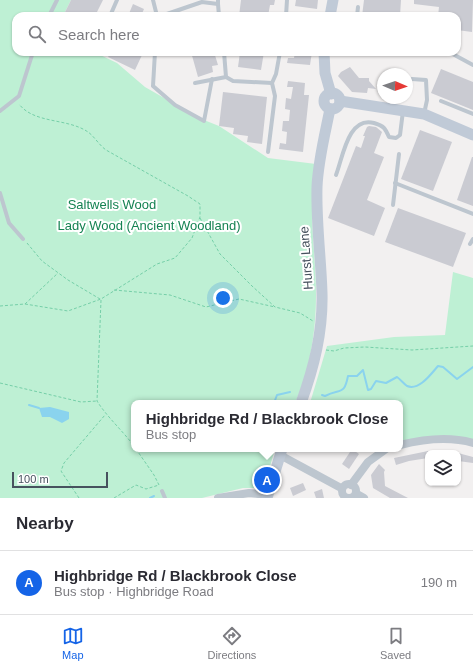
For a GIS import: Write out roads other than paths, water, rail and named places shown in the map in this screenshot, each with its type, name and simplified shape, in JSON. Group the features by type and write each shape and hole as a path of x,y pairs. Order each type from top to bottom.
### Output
{"street":[{"path":"331,12 333,0"},
{"path":"324,56 325,73 331,94"},
{"path":"331,94 336,95 340,101 424,114 473,135"},
{"path":"331,94 324,100 325,105 330,109 337,107 340,101"},
{"name":"Hurst Lane","path":"302,400 318,349 321,324 322,294 317,186 330,109"},
{"path":"403,444 434,439 448,439 473,443"},
{"path":"218,498 248,493 267,497 281,452 341,488 345,497 360,496 356,489 351,485 345,484 341,488"},
{"path":"351,485 373,458 382,452"}],"lane":[{"path":"51,12 56,0"},
{"path":"112,12 117,0"},
{"path":"153,0 156,12"},
{"path":"286,12 287,0"},
{"path":"173,12 202,2 218,2 219,12"},
{"path":"357,12 358,7"},
{"path":"0,111 19,96 32,56"},
{"path":"155,56 153,86 175,105 204,121 212,80"},
{"path":"224,56 226,77"},
{"path":"268,152 275,96 272,83 276,74 279,56"},
{"path":"456,56 473,65"},
{"path":"195,82 226,77 233,81 272,83"},
{"path":"413,78 426,80 427,100 424,114"},
{"path":"441,101 473,114"},
{"path":"336,175 351,133 357,125 368,121 382,125 387,130 390,137 396,138 400,135 403,111"},
{"path":"393,205 398,154"},
{"path":"395,183 473,214"},
{"path":"0,193 8,223 23,239"},
{"path":"470,244 473,239"},
{"path":"162,491 165,498"}],"water":[{"path":"50,407 69,412 69,419 62,423 50,417 42,417 39,408"}],"waterway":[{"path":"322,395 325,396 343,389 347,382 348,376 357,376 363,370 368,390 371,389 376,381 386,383 397,377 407,386 416,386 424,381 438,366 443,367 457,379 473,367"},
{"path":"275,400 277,395 290,392"},
{"path":"29,405 39,408"},
{"path":"150,498 154,496"}],"place":[{"name":"Highbridge Rd / Blackbrook Close","path":"267,480"}],"park label":[{"name":"Saltwells Wood","path":"112,204"},
{"name":"Lady Wood (Ancient Woodland)","path":"149,225"}]}
